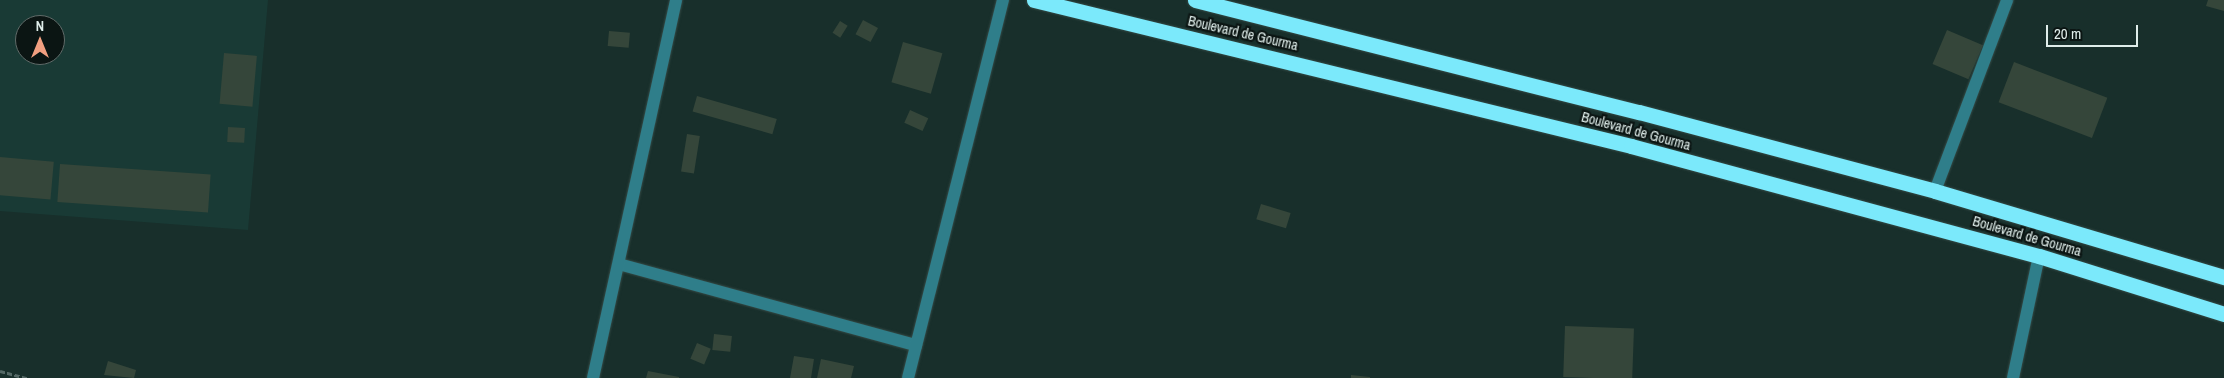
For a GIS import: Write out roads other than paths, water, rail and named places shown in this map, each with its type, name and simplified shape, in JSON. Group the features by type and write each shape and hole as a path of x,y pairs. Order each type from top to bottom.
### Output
{"highway":[{"name":"Boulevard de Gourma","path":"1034,0 1631,146 2039,256 2224,314"},
{"name":"Boulevard de Gourma","path":"1195,0 1639,112 1935,191 2224,277"}],"street":[{"path":"593,378 676,0"},
{"path":"908,378 1003,0"},
{"path":"1935,191 2007,0"},
{"path":"2012,378 2039,256"},
{"path":"619,264 916,345"}]}
